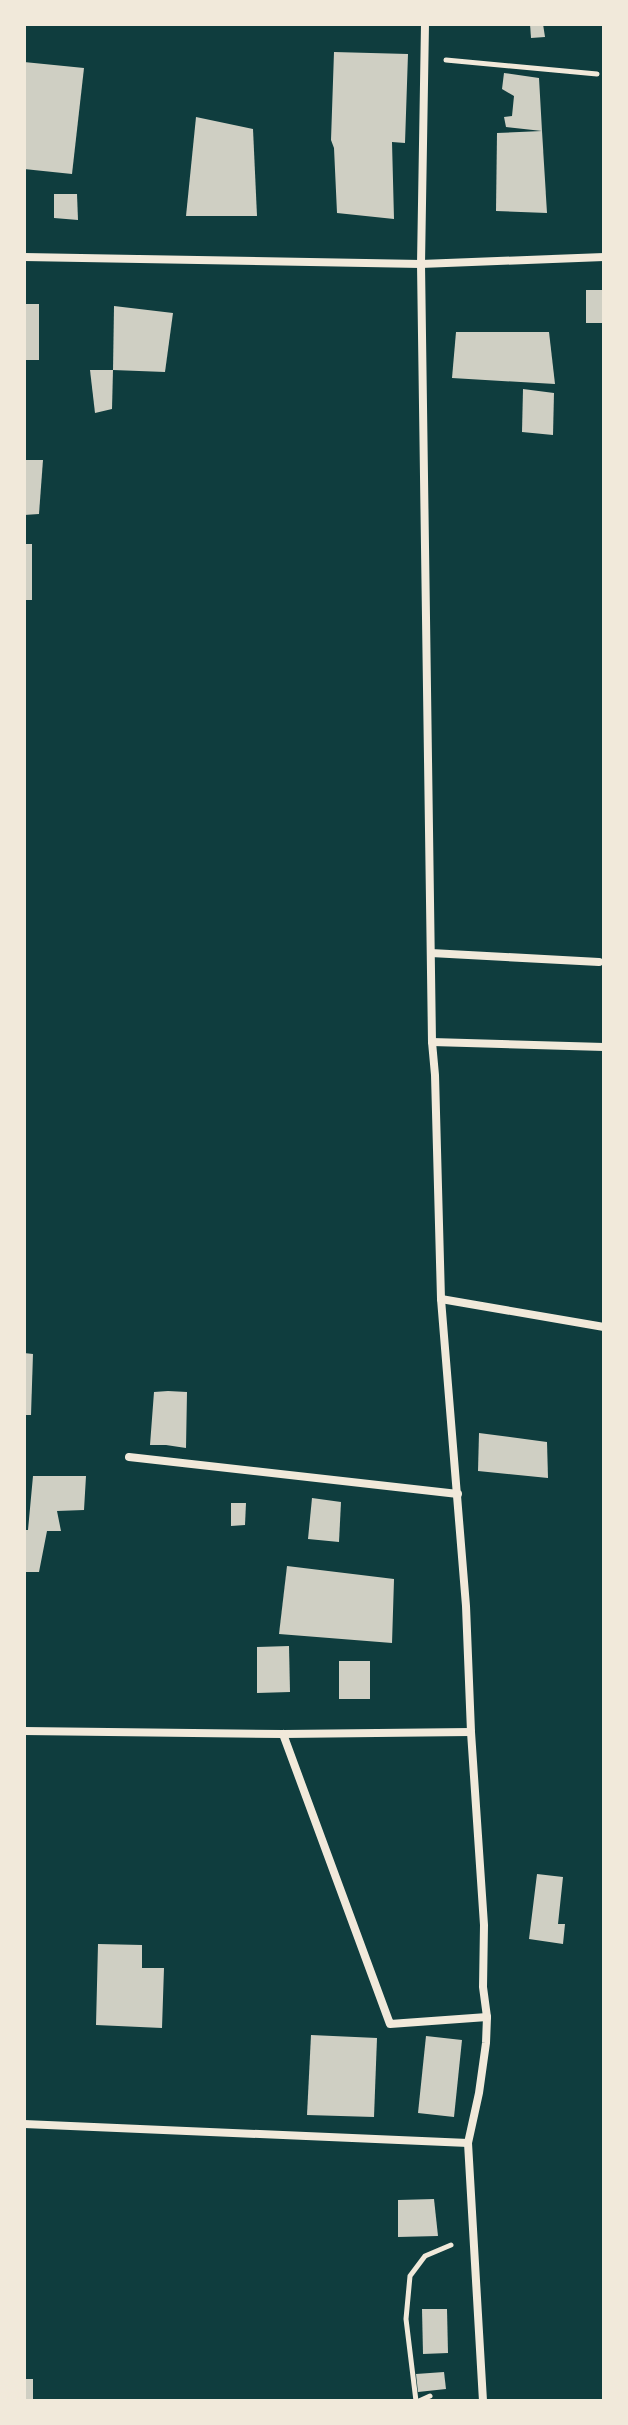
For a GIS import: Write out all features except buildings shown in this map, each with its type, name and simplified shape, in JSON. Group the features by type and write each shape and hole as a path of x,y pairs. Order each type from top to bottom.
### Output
{"street":[{"path":"425,24 421,264 432,1042 441,1299 466,1606 484,1925 486,2043 468,2143 483,2401"},
{"path":"24,257 421,264 604,257"},
{"path":"431,953 599,962"},
{"path":"432,1042 604,1047"},
{"path":"441,1299 604,1327"},
{"path":"129,1457 458,1494"},
{"path":"24,1731 283,1734 471,1732"},
{"path":"283,1734 390,2024 487,2017"},
{"path":"24,2124 468,2143"}],"path":[{"path":"426,59 597,74"},
{"path":"430,2396 417,2401 406,2319 410,2276 425,2256 474,2234"}]}
